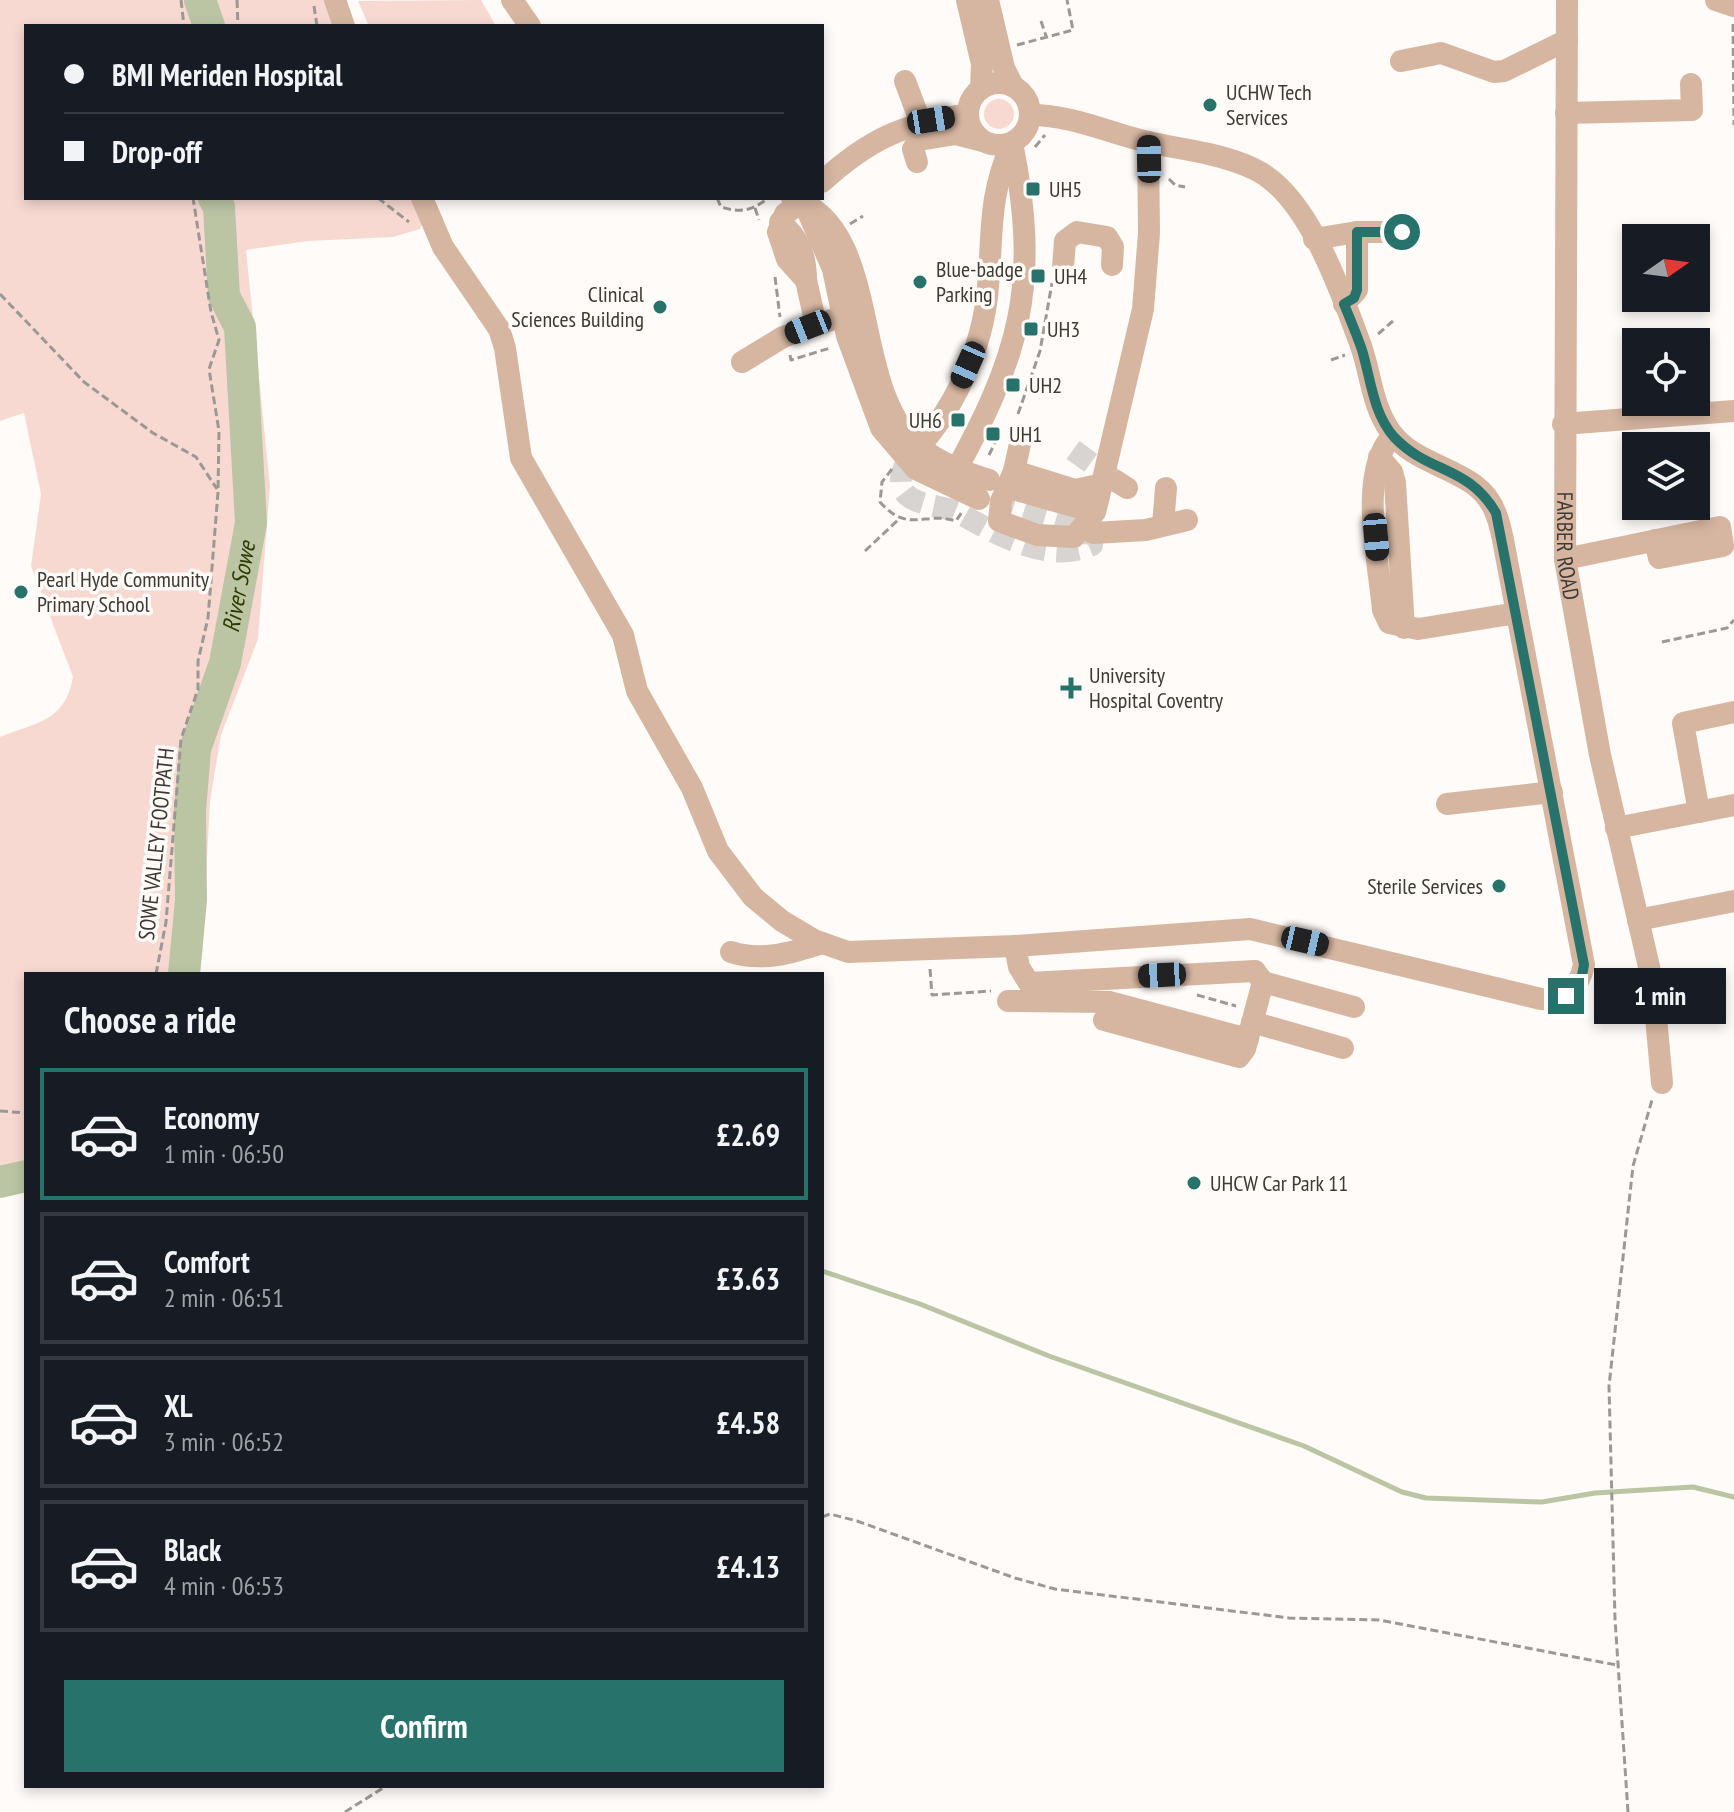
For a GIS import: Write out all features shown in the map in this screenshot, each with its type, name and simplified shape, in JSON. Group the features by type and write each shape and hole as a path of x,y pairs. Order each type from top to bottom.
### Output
{"street":[{"path":"335,0 343,24"},
{"path":"512,0 529,24"},
{"path":"967,0 982,64 981,89 968,114 970,125 983,141"},
{"path":"917,162 913,149 919,140 956,134 993,145 1012,143 1022,136 1031,115 1028,103 1013,86 1000,50 988,0"},
{"name":"FARBER ROAD","path":"1567,0 1563,424 1565,559 1616,828 1653,984 1662,1083"},
{"path":"1401,61 1441,53 1494,72 1504,71 1567,40"},
{"path":"905,81 920,121"},
{"path":"981,89 994,84 1013,86"},
{"path":"1566,113 1692,110 1691,84"},
{"path":"824,180 858,149 920,121 968,114"},
{"path":"423,200 443,247 499,329 505,348 521,458 623,635 637,691 692,788 718,851 753,897 782,921 822,943 848,952 1015,946 1250,929 1541,999 1557,999 1574,990 1581,980 1584,965 1496,513 1485,494 1466,478 1419,459 1393,435 1380,415 1362,348 1344,304 1301,211 1283,188 1253,168 1193,150 1148,142 1074,120 1031,115"},
{"path":"1020,426 1014,471 1001,501 999,521 1037,535 1074,537 1111,487 1143,309 1149,233 1148,142"},
{"path":"914,454 940,425 975,350 988,287 994,193 1012,143"},
{"path":"953,476 998,390 1024,298 1021,187 1012,143"},
{"path":"800,200 780,222 781,246 806,280 816,325"},
{"path":"801,200 825,249 855,363 875,417 914,454 984,489"},
{"path":"802,200 828,221 838,236 853,272 880,378 911,440 914,454"},
{"path":"1058,274 1065,241 1077,232 1107,237 1113,247 1112,265"},
{"path":"1314,239 1357,232 1402,232"},
{"path":"1344,304 1354,298 1357,290 1357,232"},
{"path":"825,249 844,272 861,350 880,401 899,438 914,454"},
{"path":"742,362 783,337 843,316"},
{"path":"1563,424 1734,411"},
{"path":"1393,435 1382,446 1371,480 1383,610 1389,623 1404,628 1517,613"},
{"path":"1014,471 1075,490 1111,487"},
{"path":"1163,525 1166,488"},
{"path":"1093,533 1187,520"},
{"path":"1565,559 1655,540"},
{"path":"1699,812 1683,723 1734,712"},
{"path":"1447,804 1552,792"},
{"path":"1616,828 1734,805"},
{"path":"1638,920 1733,905"},
{"path":"731,952 751,958 793,952 822,943"},
{"path":"1015,946 1019,967 1029,983 1255,971 1263,982 1354,1007"},
{"path":"1104,1020 1235,1057 1249,1037 1263,982"},
{"path":"1008,1001 1110,1002 1249,1037 1343,1048"}],"path":[{"path":"181,0 184,24"},
{"path":"237,0 238,24"},
{"path":"315,0 317,24"},
{"path":"1000,50 1073,30 1067,0"},
{"path":"1728,4 1734,125"},
{"path":"1041,21 1047,37"},
{"name":"SOWE VALLEY FOOTPATH","path":"156,972 166,922 181,739 198,689 198,661 209,607 218,492 219,431 209,369 219,340 211,312 193,200"},
{"path":"718,200 721,207 738,212 755,208 765,200"},
{"path":"1020,426 1058,274"},
{"path":"0,294 84,382 153,433 196,457 218,492"},
{"path":"865,551 899,519"},
{"path":"1662,642 1727,628 1734,620"},
{"path":"953,993 954,1002"},
{"path":"1628,1812 1617,1665 1609,1386 1633,1166 1651,1101 1662,1083"},
{"path":"0,1111 24,1113"},
{"path":"824,1516 830,1514 857,1521 1015,1578 1055,1589 1289,1618 1379,1620 1617,1665"},
{"path":"345,1812 383,1788"}],"shaded area":[{"path":"0,0 331,0 342,24 24,24 24,200 421,200 427,213 420,229 393,237 308,241 246,250 270,486 258,639 221,735 210,801 202,956 198,972 24,972 24,1192 0,1195 0,737 56,712 69,692 73,677 31,566 41,494 24,413 0,421"},
{"path":"481,0 495,24 368,24 358,1"},
{"path":"999,99 1005,100 1013,108 1013,120 1005,128 999,129 993,128 985,120 984,114 985,108 993,100"}],"waterway":[{"name":"River Sowe","path":"200,0 208,24"},
{"name":"River Sowe","path":"184,972 191,900 190,811 195,749 225,663 251,523 240,327 224,296 219,207 215,200"},
{"name":"River Sowe","path":"0,1182 24,1176"},
{"path":"824,1272 920,1304 1049,1356 1304,1446 1402,1492 1426,1498 1542,1502 1595,1493 1693,1487 1734,1497"}],"tunnel":[{"path":"1073,450 1116,481"},
{"path":"907,461 902,474 902,487 907,495 918,502 953,510 1006,538 1041,549 1075,550 1092,545 1093,533 984,500"}],"place":[{"name":"UCHW Tech Services","path":"1210,105"},
{"name":"UH5","path":"1033,189"},
{"name":"UH4","path":"1038,276"},
{"name":"Blue-badge Parking","path":"920,282"},
{"name":"Clinical Sciences Building","path":"660,307"},
{"name":"UH3","path":"1031,329"},
{"name":"UH2","path":"1013,385"},
{"name":"UH6","path":"958,420"},
{"name":"UH1","path":"993,434"},
{"name":"Pearl Hyde Community Primary School","path":"21,592"},
{"name":"University Hospital Coventry","path":"1071,688"},
{"name":"Sterile Services","path":"1499,886"},
{"name":"UHCW Car Park 11","path":"1194,1183"}],"route":[{"path":"1402,232 1357,232 1357,290 1354,298 1344,304 1362,348 1380,415 1393,435 1419,459 1466,478 1485,494 1496,513 1543,741 1584,965 1581,980 1566,996"}]}
